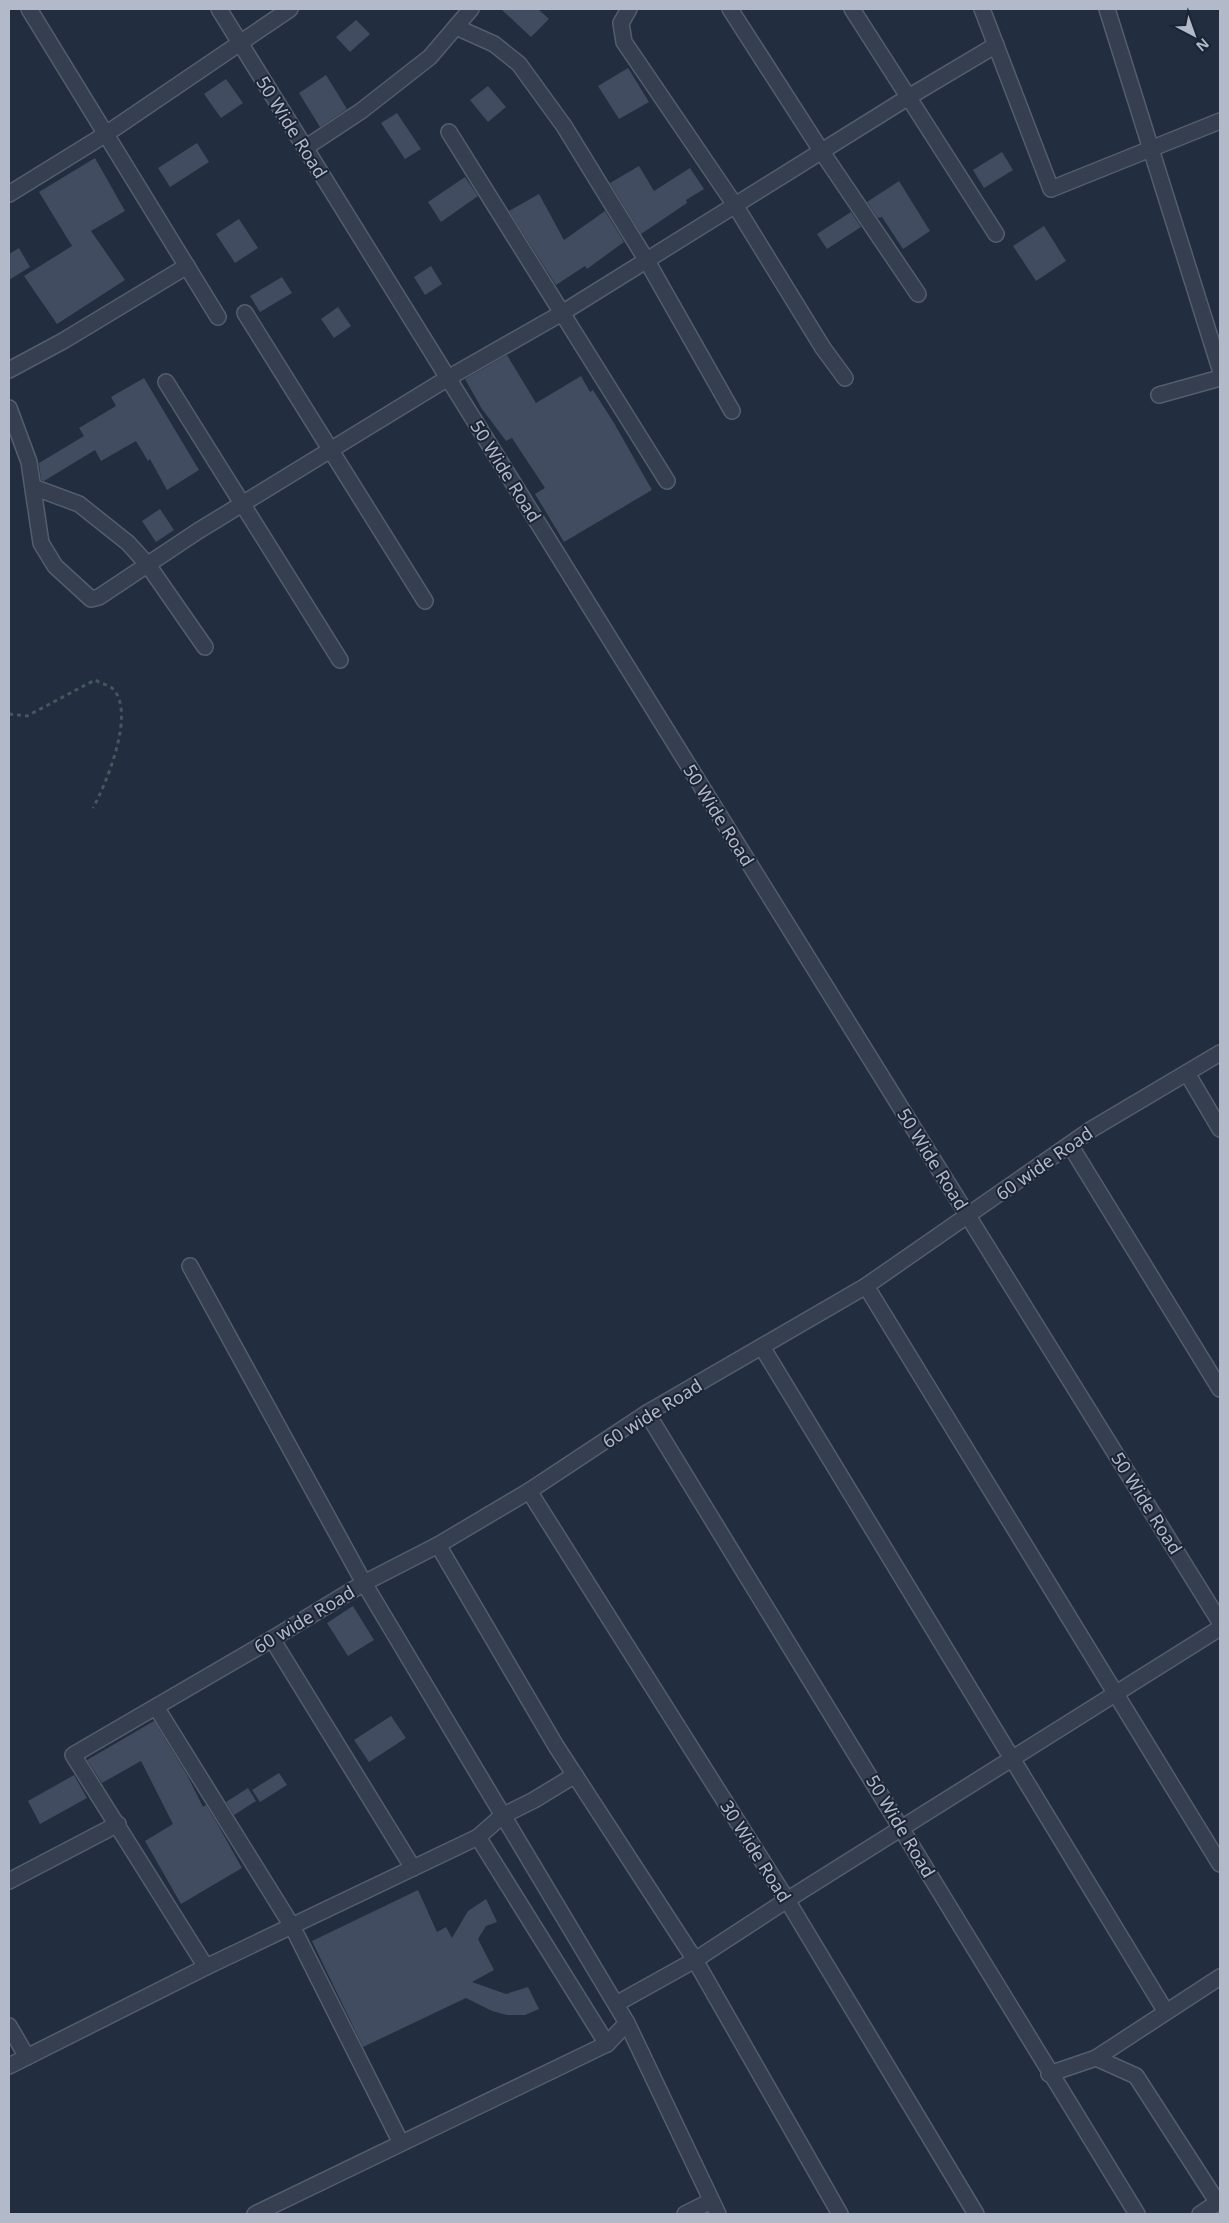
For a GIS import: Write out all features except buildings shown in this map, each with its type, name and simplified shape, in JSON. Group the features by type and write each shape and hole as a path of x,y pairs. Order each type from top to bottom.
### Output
{"street":[{"path":"29,9 218,317"},
{"name":"50 Wide Road","path":"218,9 1220,1622"},
{"path":"9,194 106,134 290,9"},
{"path":"305,148 361,111 430,57 471,9"},
{"path":"629,9 621,23 624,42 735,205 823,348 845,378"},
{"path":"730,9 822,152 918,294"},
{"path":"852,9 996,234"},
{"path":"982,9 1051,189 1220,121"},
{"path":"1107,9 1220,368"},
{"path":"456,27 494,44 519,64 564,126 647,261 732,411"},
{"path":"9,408 29,462 41,543 55,566 91,599 114,589 241,504 448,378 562,313 996,45"},
{"path":"449,132 667,481"},
{"path":"9,370 64,341 187,266"},
{"path":"245,313 425,601"},
{"path":"1159,395 1220,378"},
{"path":"166,382 340,660"},
{"path":"33,486 79,504 128,543 148,565 205,647"},
{"name":"60 wide Road","path":"118,1824 73,1755 364,1583 438,1545 528,1491 647,1413 866,1286 1092,1129 1220,1053"},
{"path":"1188,1073 1220,1129"},
{"path":"1070,1145 1220,1389"},
{"path":"190,1266 364,1583 616,2004 718,2214"},
{"path":"866,1286 1220,1864"},
{"path":"762,1347 1166,2012"},
{"name":"50 Wide Road","path":"647,1413 903,1828 1050,2074 1137,2214"},
{"name":"30 Wide Road","path":"528,1491 787,1900 976,2214"},
{"path":"438,1545 575,1775 696,1960 840,2214"},
{"path":"616,2004 696,1960 787,1900 1013,1760 1220,1628"},
{"path":"272,1639 413,1868"},
{"path":"156,1707 292,1926 401,2143"},
{"path":"9,2066 206,1967 478,1837 502,1816 534,1800 575,1775"},
{"path":"9,1881 118,1824 206,1967"},
{"path":"478,1837 607,2044"},
{"path":"1050,2074 1096,2058 1220,1977"},
{"path":"255,2214 607,2044 627,2024"},
{"path":"9,2026 27,2057"},
{"path":"1096,2058 1136,2076 1219,2202 1200,2214"},
{"path":"685,2214 711,2200"}],"path":[{"path":"9,714 27,716 95,680 112,688 120,700 121,717 117,747 105,786 92,808"}]}
